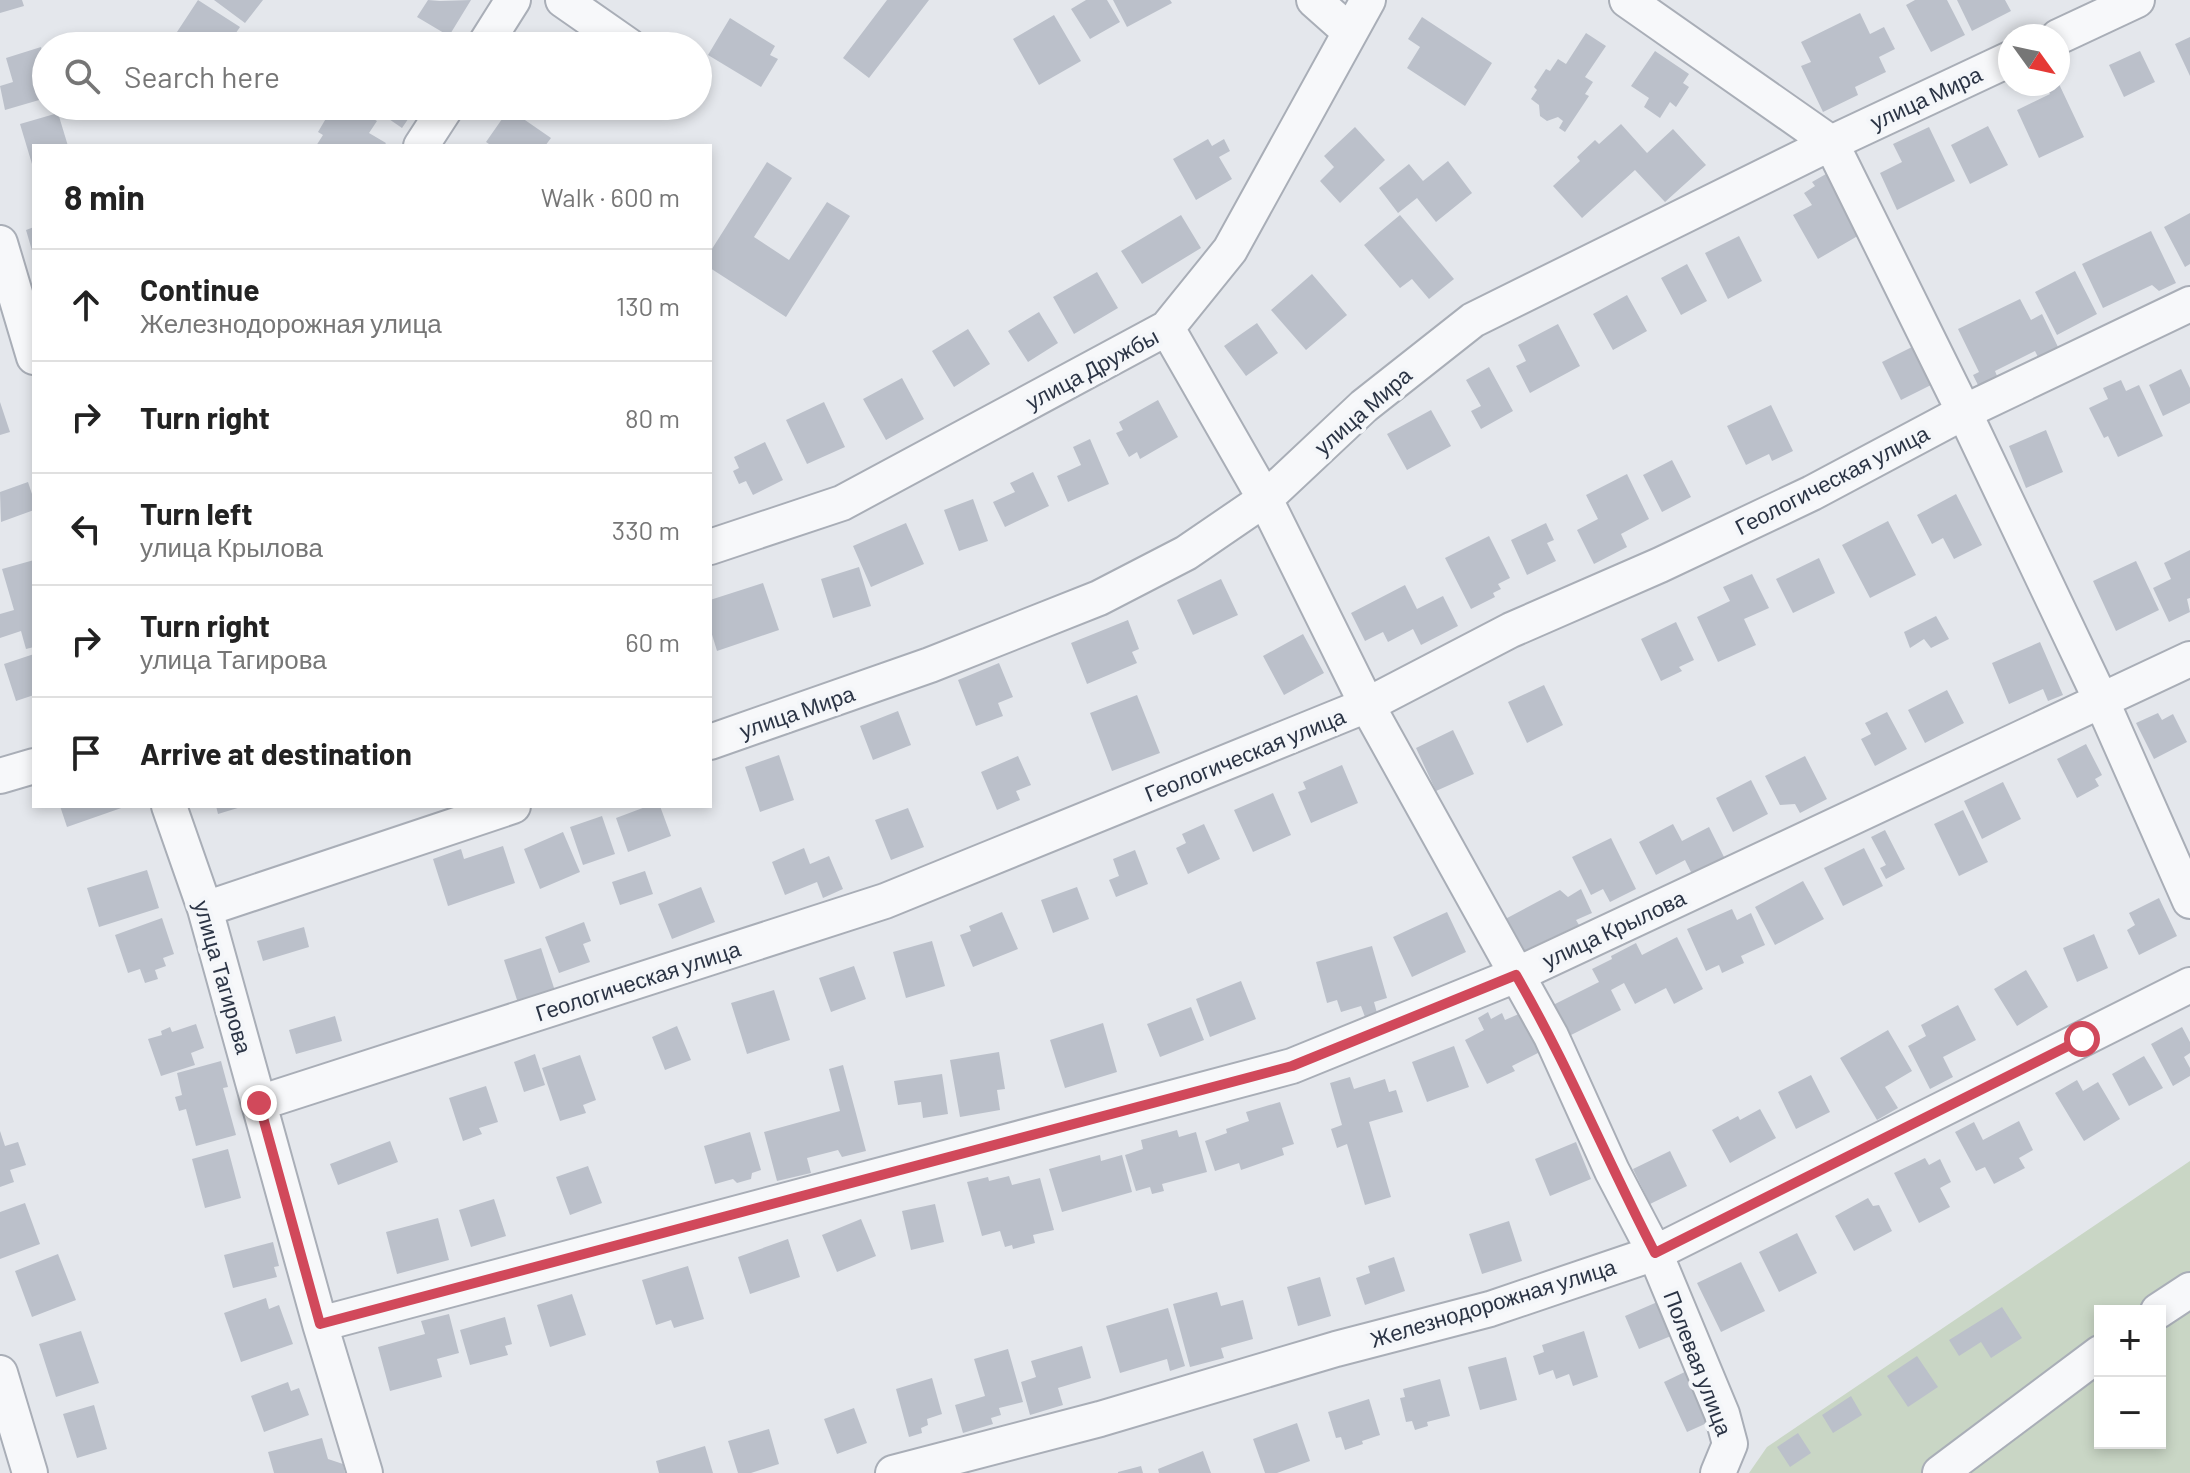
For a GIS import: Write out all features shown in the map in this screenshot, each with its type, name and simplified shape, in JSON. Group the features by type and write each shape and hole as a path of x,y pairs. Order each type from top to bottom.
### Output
{"street":[{"path":"493,32 513,0"},
{"path":"563,0 609,32"},
{"path":"1314,0 1350,32"},
{"name":"улица Дружбы","path":"712,546 842,503 1167,328 1230,250 1368,0"},
{"path":"1627,0 1831,143 2102,702 2190,901"},
{"path":"2070,31 2137,0"},
{"name":"улица Мира","path":"712,741 930,665 1099,598 1186,553 1265,499 1364,406 1473,320 1831,143 1998,65"},
{"path":"422,144 438,120"},
{"path":"0,243 32,350"},
{"name":"Геологическая улица","path":"259,1103 885,901 1367,705 1511,630 1660,565 1812,493 1964,412 2190,304"},
{"name":"Полевая улица","path":"1167,328 1265,499 1367,705 1551,1036 1612,1171 1655,1253 1722,1414 1724,1459 1748,1473"},
{"name":"улица Крылова","path":"320,1324 1292,1066 1516,975 2190,659"},
{"path":"0,776 32,767"},
{"name":"улица Тагирова","path":"170,808 205,909 320,1324 365,1473"},
{"path":"205,909 507,808"},
{"name":"Железнодорожная улица","path":"893,1473 1100,1419 1336,1349 1490,1309 1655,1253 2190,985"},
{"path":"2166,1306 2190,1290"},
{"path":"1940,1473 2094,1358"},
{"path":"0,1373 30,1473"}],"green space":[{"path":"2190,1161 2190,1473 1749,1473 1767,1447"}],"building":[{"path":"0,0 22,0 24,6 0,13"},
{"path":"198,0 240,27 237,32 177,32"},
{"path":"214,0 263,0 245,23"},
{"path":"428,0 471,0 451,32 442,32 417,17"},
{"path":"887,0 929,0 869,78 843,58"},
{"path":"1086,0 1107,0 1120,22 1090,39 1071,9"},
{"path":"1113,0 1170,0 1172,3 1127,27"},
{"path":"1915,0 1947,0 1965,35 1931,52 1906,5"},
{"path":"1957,0 2005,0 2011,11 1972,31"},
{"path":"1860,13 1870,34 1884,27 1895,49 1879,57 1886,72 1855,87 1858,95 1823,112 1801,66 1811,62 1801,42"},
{"path":"1054,15 1081,61 1039,85 1013,39"},
{"path":"1422,17 1492,63 1465,106 1407,68 1420,47 1408,39"},
{"path":"730,18 775,46 770,55 778,59 761,87 712,57 712,48"},
{"path":"1586,33 1606,46 1585,77 1593,82 1585,94 1589,96 1565,132 1559,128 1563,121 1558,117 1547,121 1540,116 1539,105 1531,99 1537,90 1534,87 1546,69 1550,71 1558,59 1566,64"},
{"path":"2190,37 2190,76 2175,44"},
{"path":"32,50 32,102 5,110 0,86 13,82 6,58"},
{"path":"1655,51 1689,74 1683,83 1689,87 1676,107 1670,102 1660,118 1644,107 1649,98 1631,86"},
{"path":"2140,51 2155,82 2124,97 2109,65"},
{"path":"2046,96 2065,96 2084,137 2039,158 2017,110"},
{"path":"34,120 60,120 67,144 32,144 32,164 20,124"},
{"path":"325,120 375,120 369,133 386,143 317,144 323,135 318,132"},
{"path":"390,120 407,120 402,128"},
{"path":"501,120 525,120 551,138 546,144 486,142"},
{"path":"1621,124 1647,153 1673,129 1706,165 1665,202 1635,170 1582,218 1553,186 1580,161 1577,157 1595,140 1599,144"},
{"path":"1988,126 2008,165 1970,184 1951,145"},
{"path":"1355,127 1385,160 1340,203 1320,181 1334,167 1324,156"},
{"path":"1929,127 1955,181 1897,210 1880,173 1902,162 1893,144"},
{"path":"1208,139 1212,146 1224,139 1230,151 1219,157 1232,179 1196,200 1173,159"},
{"path":"1448,161 1472,193 1436,222 1417,198 1398,213 1379,188 1409,164 1423,181"},
{"path":"767,162 792,178 754,237 789,260 827,202 850,216 786,317 712,269 712,249"},
{"path":"1833,170 1868,230 1818,259 1793,215 1812,205 1804,193 1815,186 1812,182"},
{"path":"2190,213 2190,264 2185,267 2164,227"},
{"path":"1181,215 1201,248 1142,284 1121,251"},
{"path":"1400,215 1454,279 1429,299 1412,279 1400,288 1364,245"},
{"path":"32,228 32,251 26,230"},
{"path":"2151,231 2176,283 2159,291 2152,285 2103,308 2082,264"},
{"path":"1739,236 1762,281 1728,299 1705,253"},
{"path":"1687,264 1707,301 1681,315 1661,278"},
{"path":"2075,271 2097,314 2057,335 2035,292"},
{"path":"1097,272 1118,308 1074,334 1053,297"},
{"path":"1312,274 1347,315 1306,350 1271,310"},
{"path":"1627,295 1647,331 1613,350 1593,314"},
{"path":"2020,299 2031,320 2042,314 2059,349 2039,359 2035,351 1995,371 1997,376 1978,385 1973,375 1979,372 1958,329"},
{"path":"1039,312 1058,343 1028,362 1008,331"},
{"path":"1257,323 1278,353 1246,376 1224,346"},
{"path":"1558,324 1580,366 1530,393 1516,366 1526,361 1518,345"},
{"path":"968,329 990,364 954,387 932,351"},
{"path":"1912,347 1931,385 1901,400 1882,362"},
{"path":"1489,367 1513,411 1481,429 1471,411 1481,406 1466,380"},
{"path":"2181,369 2190,388 2190,403 2163,416 2149,385"},
{"path":"902,378 924,419 886,440 863,399"},
{"path":"2121,380 2126,391 2139,385 2163,436 2118,457 2089,408 2108,399 2103,388"},
{"path":"1158,400 1178,437 1140,459 1137,452 1129,457 1116,433 1123,430 1119,422"},
{"path":"0,402 10,432 0,435"},
{"path":"824,402 845,447 807,464 786,420"},
{"path":"1771,405 1793,451 1772,461 1769,454 1746,465 1727,426"},
{"path":"1431,410 1451,446 1407,470 1387,434"},
{"path":"2046,430 2063,472 2026,488 2009,446"},
{"path":"1090,439 1109,484 1068,502 1057,476 1081,465 1073,447"},
{"path":"765,442 783,480 753,495 746,481 739,484 733,471 739,468 734,457"},
{"path":"1672,460 1691,497 1662,512 1643,475"},
{"path":"1033,472 1049,506 1005,527 993,502 1015,492 1010,483"},
{"path":"1627,474 1649,519 1621,534 1627,547 1594,564 1577,530 1598,519 1586,495"},
{"path":"28,482 32,511 1,522 0,492"},
{"path":"1956,494 1982,545 1954,559 1943,538 1932,544 1917,515"},
{"path":"973,499 988,541 959,551 944,510"},
{"path":"1888,521 1916,575 1870,598 1842,545"},
{"path":"906,523 924,564 871,587 853,546"},
{"path":"1546,523 1554,540 1547,543 1556,561 1527,575 1511,540"},
{"path":"1489,536 1510,578 1498,584 1501,589 1493,593 1495,597 1471,609 1445,558"},
{"path":"2190,550 2190,598 2187,599 2190,612 2169,622 2153,588 2171,579 2164,563"},
{"path":"1819,558 1835,593 1793,613 1776,579"},
{"path":"32,561 32,648 26,649 21,631 0,638 0,614 14,610 2,569"},
{"path":"2136,561 2159,610 2116,631 2093,581"},
{"path":"859,567 871,606 833,618 821,579"},
{"path":"1752,574 1769,608 1744,619 1756,645 1718,662 1697,617 1730,601 1723,587"},
{"path":"1221,579 1238,615 1193,635 1177,600"},
{"path":"763,583 779,630 717,651 712,635 712,599"},
{"path":"1405,585 1417,609 1443,596 1458,626 1421,645 1413,629 1388,642 1383,632 1365,641 1351,613"},
{"path":"1936,616 1949,639 1931,648 1924,639 1910,648 1904,632"},
{"path":"1128,620 1139,649 1132,652 1137,663 1087,684 1071,643"},
{"path":"1676,622 1694,660 1679,667 1682,671 1661,681 1641,639"},
{"path":"1303,634 1324,673 1284,695 1263,656"},
{"path":"2040,642 2063,695 2048,701 2043,689 2009,704 1992,663"},
{"path":"32,655 32,696 16,701 4,664"},
{"path":"999,663 1013,697 998,703 1003,716 976,726 958,680"},
{"path":"1544,685 1563,725 1527,743 1508,702"},
{"path":"1947,690 1964,723 1925,743 1908,710"},
{"path":"1137,695 1160,753 1112,771 1090,713"},
{"path":"898,711 911,745 873,760 860,726"},
{"path":"1887,712 1907,749 1875,766 1861,739 1871,734 1865,723"},
{"path":"2158,713 2162,720 2173,714 2187,742 2154,759 2136,723"},
{"path":"1453,730 1474,774 1436,791 1416,748"},
{"path":"2086,744 2102,775 2095,779 2099,786 2077,798 2057,759"},
{"path":"779,755 794,800 760,812 745,767"},
{"path":"1018,756 1031,785 1016,791 1020,800 997,810 981,772"},
{"path":"1805,756 1827,799 1800,813 1795,804 1780,805 1765,776"},
{"path":"1342,765 1358,803 1311,823 1298,792 1306,789 1303,782"},
{"path":"1751,780 1768,814 1733,832 1716,798"},
{"path":"2003,782 2021,819 1982,839 1964,801"},
{"path":"1273,793 1291,835 1253,852 1234,810"},
{"path":"61,808 121,808 67,827"},
{"path":"216,808 238,808 218,814"},
{"path":"643,808 661,808 671,836 628,852 616,818"},
{"path":"908,808 924,847 891,860 875,820"},
{"path":"1963,810 1988,862 1959,876 1934,824"},
{"path":"602,816 615,854 583,865 570,827"},
{"path":"1204,824 1220,859 1188,874 1176,848 1186,843 1182,834"},
{"path":"1673,824 1682,841 1709,827 1724,857 1692,874 1685,860 1656,875 1639,842"},
{"path":"1885,830 1905,869 1886,879 1880,868 1886,865 1871,837"},
{"path":"563,832 580,872 540,889 524,849"},
{"path":"1611,838 1636,889 1610,902 1603,889 1591,895 1572,857"},
{"path":"503,846 515,883 448,906 433,859 461,849 464,859"},
{"path":"804,848 810,864 829,856 843,889 823,898 817,882 785,895 772,862"},
{"path":"1864,848 1883,886 1843,906 1824,868"},
{"path":"1135,850 1148,884 1116,897 1109,880 1119,876 1113,859"},
{"path":"147,870 159,908 99,927 87,888"},
{"path":"645,871 653,894 620,905 612,882"},
{"path":"1803,881 1824,919 1775,945 1755,907"},
{"path":"701,887 715,922 672,939 658,904"},
{"path":"1077,887 1089,919 1053,933 1041,900"},
{"path":"1581,889 1592,913 1576,920 1579,925 1524,951 1515,939 1494,925 1560,890 1568,897"},
{"path":"2159,898 2177,936 2139,955 2127,930 2135,925 2129,913"},
{"path":"1732,909 1737,920 1751,913 1765,945 1741,956 1744,963 1722,973 1719,965 1706,971 1687,929"},
{"path":"1002,912 1018,949 973,967 960,935 971,931 969,926"},
{"path":"1447,912 1466,952 1412,977 1393,937"},
{"path":"162,918 174,954 163,958 166,966 155,970 158,979 145,983 140,969 128,973 115,935"},
{"path":"584,922 591,941 583,944 590,962 559,973 545,937"},
{"path":"304,927 309,947 263,961 257,941"},
{"path":"2094,934 2108,968 2077,982 2063,948"},
{"path":"1677,937 1703,989 1674,1004 1666,988 1635,1004 1624,983 1611,990 1621,1010 1565,1038 1549,1007 1599,982 1592,969 1612,959 1611,956 1636,943 1642,955"},
{"path":"932,941 945,986 906,998 893,952"},
{"path":"1372,946 1387,998 1374,1002 1377,1013 1365,1017 1361,1006 1341,1012 1337,1000 1327,1003 1316,962"},
{"path":"541,948 555,991 518,1003 504,960"},
{"path":"854,966 866,999 831,1012 819,978"},
{"path":"2026,970 2048,1007 2017,1026 1994,989"},
{"path":"1241,981 1256,1019 1210,1037 1196,999"},
{"path":"774,990 790,1040 747,1054 731,1003"},
{"path":"1958,1005 1976,1040 1943,1057 1953,1077 1930,1089 1908,1046 1926,1036 1921,1025"},
{"path":"1191,1007 1204,1040 1160,1057 1147,1024"},
{"path":"1488,1012 1491,1019 1502,1013 1505,1020 1521,1013 1540,1052 1512,1066 1515,1071 1487,1084 1465,1040 1484,1030 1478,1018"},
{"path":"335,1016 342,1041 296,1054 289,1030"},
{"path":"1103,1023 1117,1072 1065,1088 1050,1040"},
{"path":"196,1024 204,1048 191,1053 195,1065 161,1076 148,1039 162,1035 161,1031 170,1027 172,1032"},
{"path":"677,1026 691,1060 665,1070 652,1037"},
{"path":"2182,1027 2190,1042 2190,1053 2184,1057 2190,1068 2190,1076 2173,1086 2151,1044"},
{"path":"1888,1030 1912,1071 1885,1087 1898,1108 1877,1120 1840,1058"},
{"path":"1454,1046 1469,1087 1427,1102 1412,1062"},
{"path":"999,1052 1005,1089 997,1090 1000,1110 960,1117 950,1060"},
{"path":"535,1054 545,1085 524,1092 514,1062"},
{"path":"580,1055 596,1100 583,1105 586,1113 560,1121 542,1068"},
{"path":"2144,1056 2163,1088 2129,1106 2112,1074"},
{"path":"221,1061 228,1087 223,1088 236,1135 196,1146 186,1109 179,1111 175,1097 182,1095 177,1073"},
{"path":"843,1065 866,1151 842,1157 838,1150 807,1158 811,1173 777,1181 764,1132 840,1111 829,1069"},
{"path":"942,1074 948,1114 923,1118 921,1102 898,1105 894,1081"},
{"path":"1811,1075 1830,1112 1796,1129 1778,1092"},
{"path":"1350,1077 1354,1089 1385,1079 1389,1092 1396,1090 1403,1112 1369,1122 1391,1197 1365,1205 1347,1144 1337,1148 1331,1129 1342,1125 1330,1083"},
{"path":"2077,1080 2083,1091 2098,1082 2120,1119 2084,1141 2055,1093"},
{"path":"486,1086 498,1122 479,1128 482,1134 463,1141 449,1098"},
{"path":"1280,1102 1294,1144 1282,1148 1284,1155 1241,1170 1239,1163 1215,1171 1205,1141 1249,1121 1246,1112"},
{"path":"1760,1109 1776,1138 1730,1163 1712,1130 1738,1116 1740,1120"},
{"path":"2019,1121 2033,1150 2019,1158 2025,1168 1994,1184 1985,1167 1976,1171 1955,1132 1974,1122 1983,1140"},
{"path":"1177,1130 1179,1137 1196,1132 1207,1172 1162,1184 1164,1191 1152,1194 1150,1187 1136,1191 1125,1155 1143,1149 1141,1140"},
{"path":"0,1131 5,1146 18,1142 26,1165 10,1170 14,1182 0,1187"},
{"path":"750,1132 761,1170 752,1173 751,1179 737,1183 733,1179 715,1184 704,1146"},
{"path":"390,1141 398,1162 338,1185 330,1164"},
{"path":"1576,1142 1591,1179 1550,1196 1535,1159"},
{"path":"228,1149 241,1198 205,1208 192,1159"},
{"path":"1670,1151 1687,1186 1650,1204 1633,1169"},
{"path":"1100,1155 1101,1161 1122,1155 1132,1192 1062,1212 1049,1169"},
{"path":"1925,1158 1929,1165 1940,1159 1951,1182 1940,1188 1950,1207 1919,1223 1894,1173"},
{"path":"588,1166 602,1203 570,1215 556,1177"},
{"path":"1009,1176 1012,1185 1040,1178 1054,1230 1033,1235 1035,1243 1013,1249 1012,1245 1005,1247 1000,1231 982,1236 967,1182"},
{"path":"1868,1198 1873,1206 1879,1205 1892,1231 1854,1251 1835,1216"},
{"path":"494,1199 506,1236 471,1247 459,1210"},
{"path":"25,1203 40,1244 0,1259 0,1212"},
{"path":"935,1204 944,1242 911,1250 902,1211"},
{"path":"438,1218 449,1260 397,1274 386,1232"},
{"path":"861,1219 876,1256 837,1272 822,1235"},
{"path":"1509,1221 1522,1261 1482,1274 1469,1234"},
{"path":"1797,1233 1817,1273 1779,1292 1759,1252"},
{"path":"788,1239 800,1277 750,1294 738,1257"},
{"path":"273,1242 279,1266 274,1267 277,1277 233,1288 224,1255"},
{"path":"58,1254 76,1300 32,1317 15,1271"},
{"path":"1394,1257 1405,1291 1365,1305 1356,1278 1370,1273 1368,1266"},
{"path":"1741,1262 1765,1311 1721,1332 1697,1283"},
{"path":"688,1266 704,1319 674,1328 671,1320 656,1325 642,1280"},
{"path":"1320,1277 1331,1316 1298,1326 1287,1287"},
{"path":"1217,1292 1221,1306 1243,1300 1253,1339 1221,1348 1224,1358 1190,1367 1173,1304"},
{"path":"572,1294 586,1335 550,1347 537,1305"},
{"path":"266,1298 269,1309 279,1305 293,1344 241,1362 224,1313"},
{"path":"1662,1300 1676,1334 1639,1349 1625,1316"},
{"path":"2002,1307 2022,1338 1991,1358 1981,1342 1959,1356 1949,1340"},
{"path":"1168,1308 1185,1366 1170,1371 1167,1359 1120,1373 1106,1326"},
{"path":"449,1314 459,1353 437,1359 442,1377 390,1391 378,1347 425,1334 421,1321"},
{"path":"505,1317 512,1344 505,1346 508,1355 470,1365 460,1330"},
{"path":"81,1331 99,1383 56,1397 39,1344"},
{"path":"1584,1331 1598,1377 1573,1386 1569,1374 1556,1379 1553,1370 1539,1375 1533,1356 1544,1352 1542,1345"},
{"path":"1082,1346 1091,1378 1058,1388 1063,1405 1030,1415 1021,1382 1036,1377 1031,1361"},
{"path":"1008,1349 1023,1402 999,1408 1001,1415 991,1418 993,1424 963,1433 955,1405 985,1396 974,1359"},
{"path":"1917,1356 1938,1387 1908,1407 1887,1376"},
{"path":"1506,1357 1517,1400 1480,1410 1468,1367"},
{"path":"1693,1368 1716,1419 1687,1432 1664,1382"},
{"path":"932,1378 942,1414 927,1419 928,1425 921,1428 922,1433 909,1437 896,1389"},
{"path":"1440,1379 1450,1416 1427,1422 1428,1426 1415,1430 1412,1421 1406,1422 1400,1398 1405,1397 1403,1389"},
{"path":"288,1382 291,1391 299,1388 309,1415 264,1432 251,1396"},
{"path":"1851,1396 1862,1415 1833,1433 1822,1415"},
{"path":"1369,1399 1380,1435 1345,1450 1341,1437 1336,1438 1328,1412"},
{"path":"94,1405 107,1449 77,1458 63,1414"},
{"path":"854,1408 867,1443 837,1454 824,1419"},
{"path":"1297,1423 1310,1461 1277,1473 1265,1473 1253,1439"},
{"path":"769,1429 779,1464 751,1473 738,1473 728,1441"},
{"path":"1798,1433 1811,1453 1790,1467 1777,1447"},
{"path":"322,1438 328,1459 343,1464 345,1473 274,1473 268,1452"},
{"path":"705,1446 713,1473 659,1473 656,1461"},
{"path":"1203,1451 1211,1473 1159,1473 1158,1469"},
{"path":"1141,1466 1143,1473 1118,1473 1118,1472"}],"route":[{"path":"259,1103 320,1324 1292,1066 1516,975 1551,1036 1612,1171 1655,1253 2082,1039"}]}
